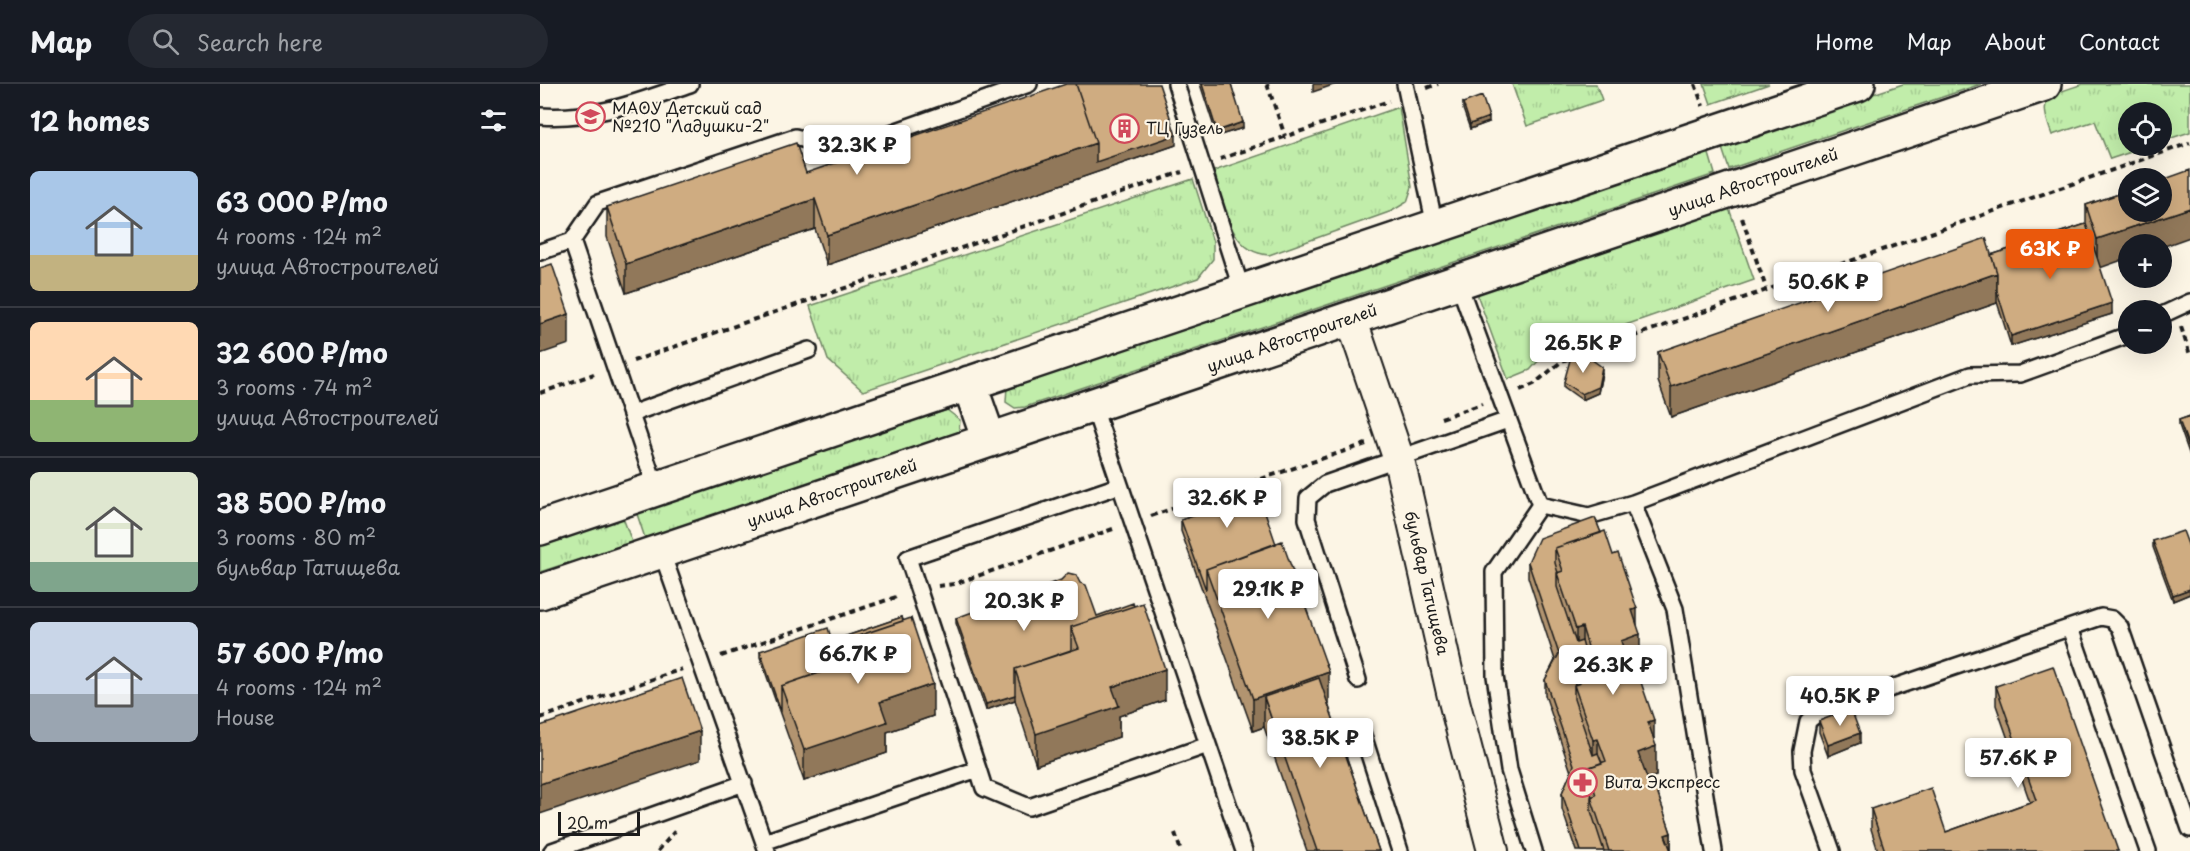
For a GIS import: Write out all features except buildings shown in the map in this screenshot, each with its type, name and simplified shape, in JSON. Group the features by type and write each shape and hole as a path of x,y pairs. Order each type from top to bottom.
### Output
{"main road":[{"path":"540,528 1858,84"},
{"name":"улица Автостроителей","path":"540,591 2044,84"},
{"path":"969,383 989,440"}],"street":[{"name":"бульвар Татищева","path":"1351,318 1399,460 1454,701 1493,851"}],"lane":[{"path":"540,116 579,117 611,111 690,84"},
{"path":"540,252 572,241 598,203 795,137 843,150 1029,84"},
{"path":"1176,84 1242,291"},
{"path":"1407,89 1435,226"},
{"path":"572,241 656,488"},
{"path":"1458,282 1540,505"},
{"path":"2172,310 2190,302"},
{"path":"1540,505 1588,516 1633,502 1970,375 2020,374 2118,338"},
{"path":"631,414 809,350"},
{"path":"1093,405 1118,486 1244,851"},
{"path":"1358,680 1307,519 1308,498 1325,484 1508,420"},
{"path":"1118,486 908,558 984,788 1029,807 1208,746"},
{"path":"1633,502 1675,609 1714,851"},
{"path":"1534,851 1509,770 1495,676 1494,572 1540,505"},
{"path":"661,550 766,847 978,769"},
{"path":"1832,851 1803,770 1802,751 1808,721 1818,713 2101,617 2112,619 2120,627 2190,829"},
{"path":"2070,628 2148,851"},
{"path":"1362,732 1400,851"},
{"path":"552,851 744,783"}],"path":[{"path":"1267,84 1285,136"},
{"path":"540,393 1285,136 1407,89 1438,84"},
{"path":"1175,833 1182,851"}],"green space":[{"path":"1512,84 1596,84 1602,100 1527,126"},
{"path":"1704,84 1769,84 1711,104"},
{"path":"1903,84 1981,84 1729,169 1721,145"},
{"path":"2083,84 2190,84 2190,132 2172,138 2172,102 2118,102 2119,156 2110,159 2095,121 2052,135 2045,112 2046,104 2048,99 2061,91"},
{"path":"1399,107 1412,187 1407,202 1392,211 1269,255 1255,252 1236,236 1225,211 1214,171"},
{"path":"1707,147 1715,174 1025,407 1015,408 1006,402 1007,386"},
{"path":"1193,179 1213,242 1213,259 1198,278 863,391 828,360 810,306"},
{"path":"1725,197 1754,280 1580,341 1574,339 1571,329 1555,335 1559,346 1554,352 1541,358 1530,370 1508,379 1478,297 1479,290"},
{"path":"947,410 960,420 959,431 955,435 645,538 636,511"},
{"path":"622,515 632,542 540,572 540,542"}],"place":[{"name":"МАОУ Детский сад №210 \"Ладушки-2\"","path":"591,117"},
{"name":"ТЦ Гузель","path":"1125,128"},
{"name":"Вита Экспресс","path":"1583,782"}]}
